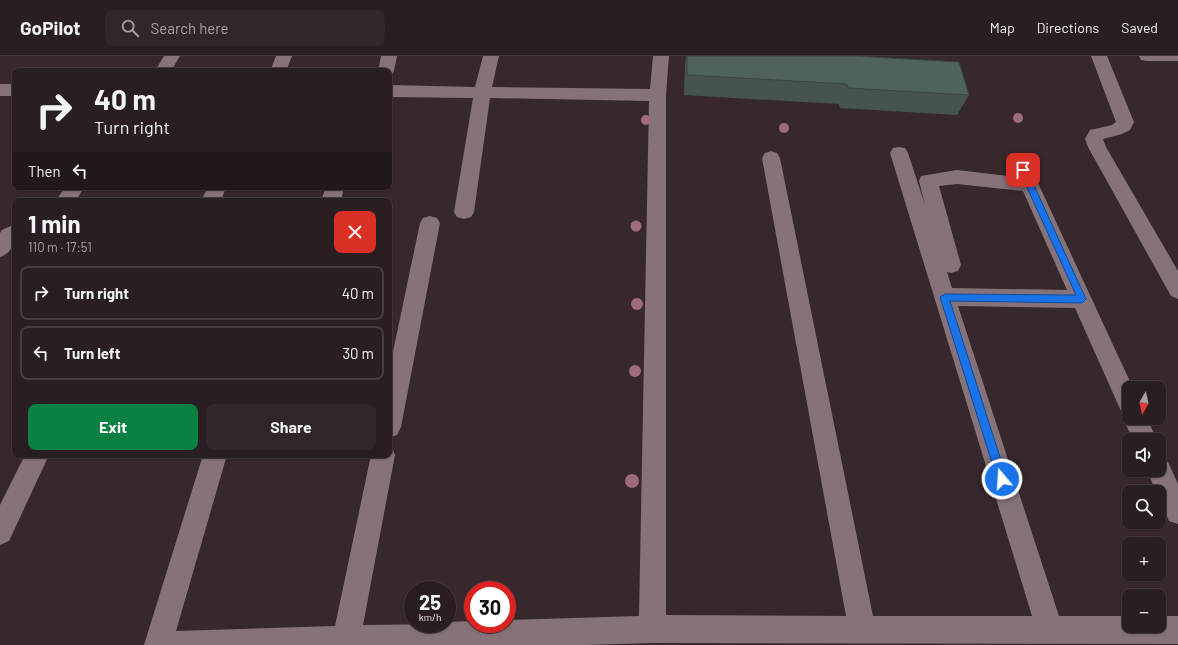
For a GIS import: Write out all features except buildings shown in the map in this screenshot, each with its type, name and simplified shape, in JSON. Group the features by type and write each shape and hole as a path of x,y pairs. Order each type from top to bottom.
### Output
{"street":[{"path":"165,68 172,56"},
{"path":"279,68 284,56"},
{"path":"387,68 389,56"},
{"path":"464,212 482,92 491,56"},
{"path":"652,629 658,95 661,56"},
{"path":"1099,56 1125,122 1124,126 1116,130 1096,134 1094,139 1097,147 1178,290"},
{"path":"1147,56 1178,56"},
{"path":"0,90 12,90"},
{"path":"392,91 658,95"},
{"path":"899,153 1050,630"},
{"path":"770,158 862,630"},
{"path":"951,265 928,181 957,177 1027,177 1122,388"},
{"path":"392,413 430,223"},
{"path":"0,249 9,235 12,234"},
{"path":"945,297 1082,299"},
{"path":"0,532 36,458"},
{"path":"158,645 214,458"},
{"path":"346,640 383,458"},
{"path":"1162,477 1178,512"},
{"path":"174,645 301,643 346,640 504,640 652,629 695,637 862,630 1178,630"}],"route":[{"path":"1002,479 945,297 1082,299 1023,170"}]}
